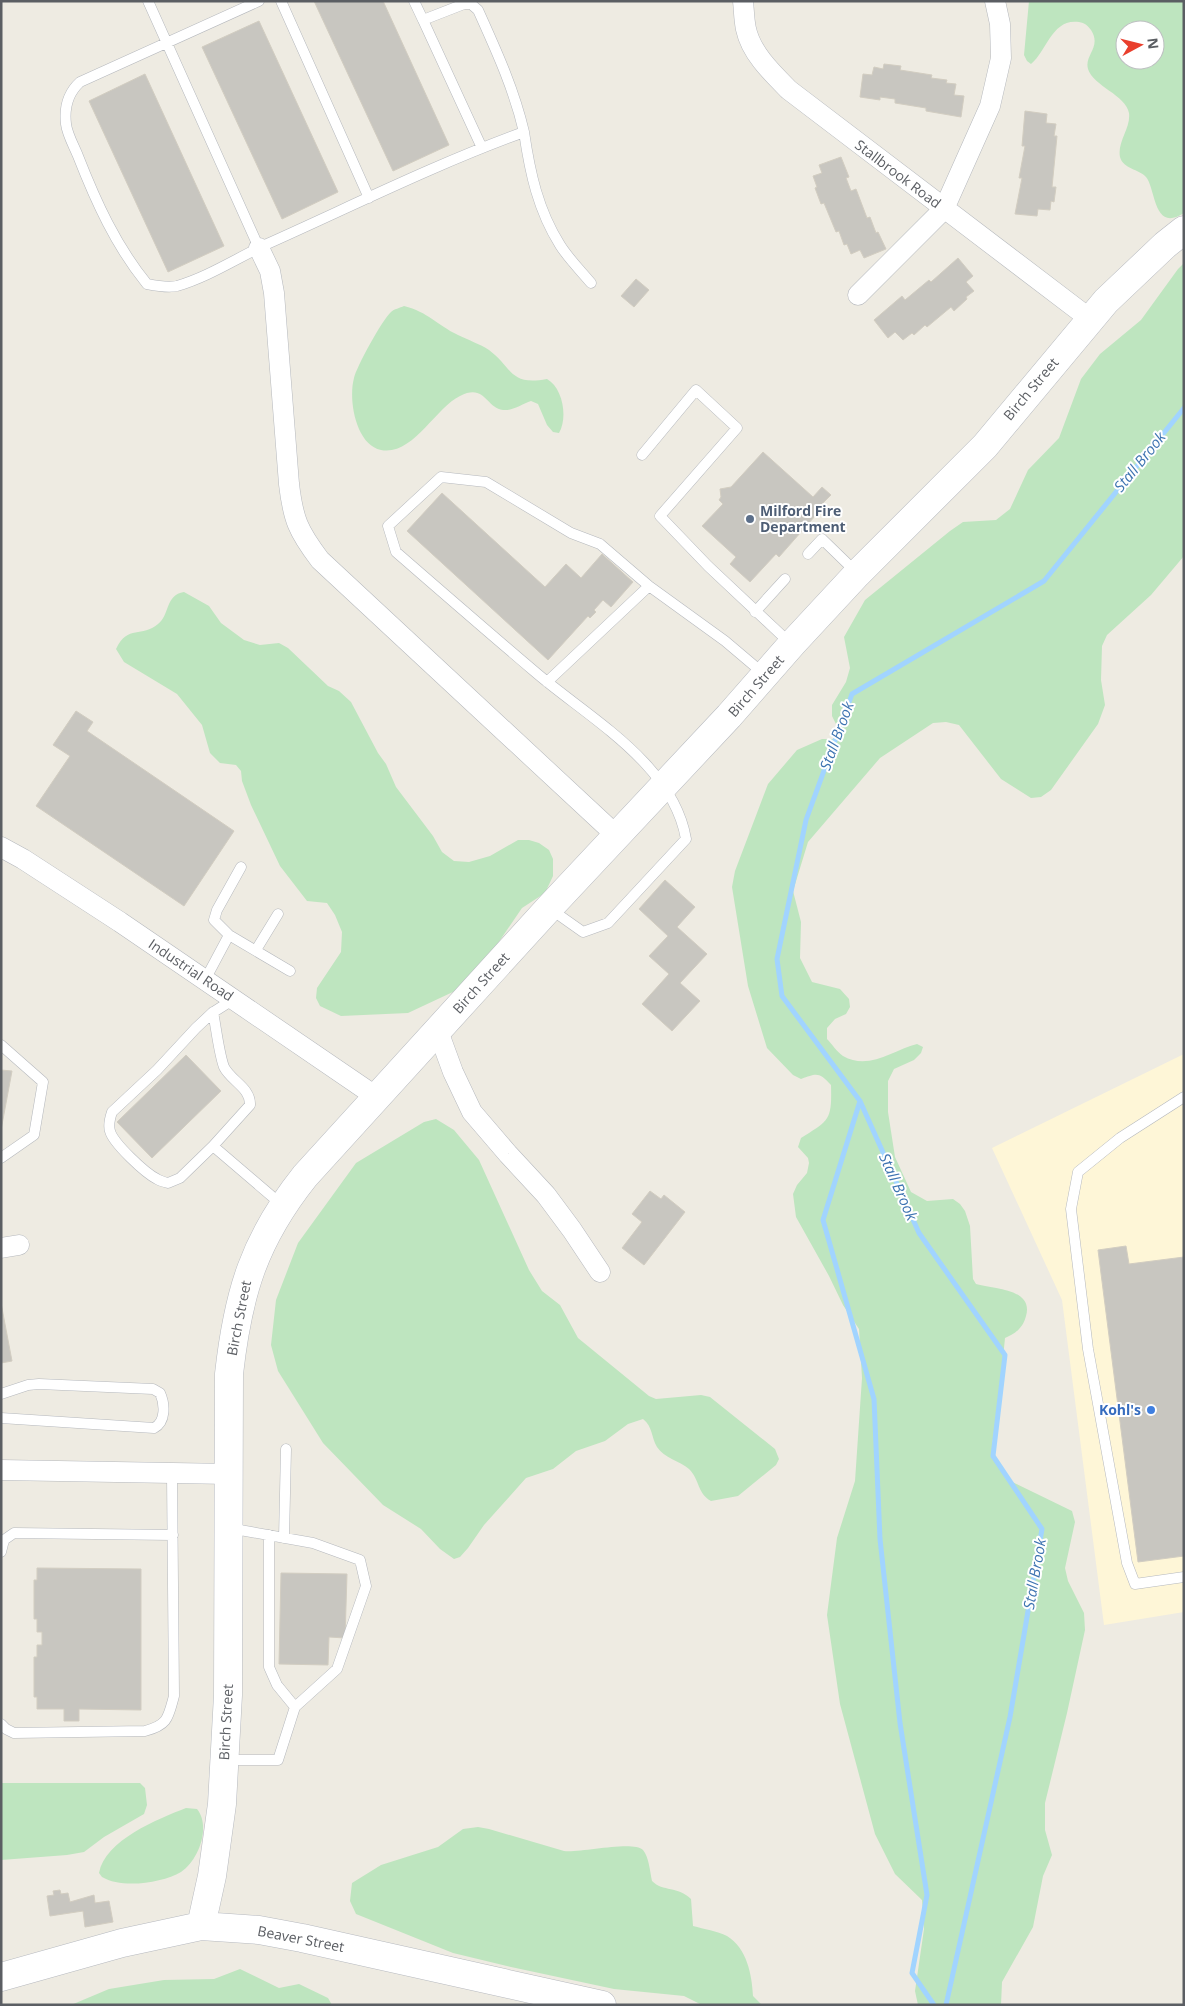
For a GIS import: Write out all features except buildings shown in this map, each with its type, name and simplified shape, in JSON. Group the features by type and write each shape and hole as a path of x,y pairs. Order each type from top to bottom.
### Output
{"street":[{"name":"Stallbrook Road","path":"743,1 747,31 759,56 770,72 789,90 1090,319"},
{"path":"858,295 944,209 990,106 1001,58 1000,24 994,1"},
{"name":"Birch Street","path":"201,1926 212,1876 222,1804 228,1695 229,1374 236,1320 248,1274 282,1206 305,1176 549,908 729,716 792,644 857,574 985,446 1106,301 1165,245 1184,230"},
{"path":"259,248 270,271 274,292 289,484 292,510 298,529 320,560 617,836"},
{"name":"Industrial Road","path":"1,847 23,859 205,980 378,1098"},
{"path":"438,1031 453,1072 472,1112 546,1195 600,1272"},
{"path":"1,1470 230,1474"},
{"name":"Beaver Street","path":"1,1977 122,1943 201,1926 259,1930 602,2005"}],"lane":[{"path":"148,1 166,45 259,248"},
{"path":"259,1 166,45 80,82 71,91 66,106 66,126 97,204 130,264 147,284 176,286 200,277 369,198 482,148 524,132"},
{"path":"281,1 369,198"},
{"path":"414,1 482,148"},
{"path":"423,20 464,4 471,4 478,10 505,69 518,107 534,188 542,211 560,246 591,283"},
{"path":"642,455 696,390 737,428 660,516 708,566 792,644"},
{"path":"549,908 583,932 608,923 686,839 683,824 663,786 627,744 547,682 396,552 388,526 442,477 486,482 571,532 600,544 649,586 725,641 765,675"},
{"path":"808,554 822,539 857,574"},
{"path":"756,612 785,579"},
{"path":"547,682 649,586"},
{"path":"240,867 217,910 214,920 229,934 290,971"},
{"path":"256,950 278,914"},
{"path":"205,980 229,934"},
{"path":"214,1012 224,1067 244,1089 250,1099 250,1105 213,1146 180,1178 168,1183 156,1179 114,1141 109,1130 112,1112 214,1012 234,1000"},
{"path":"1,1045 43,1082 34,1135 1,1158"},
{"path":"1184,1097 1120,1138 1078,1172 1071,1209 1088,1349 1127,1563 1135,1584 1184,1577"},
{"path":"213,1146 282,1206"},
{"path":"1,1394 28,1385 39,1384 153,1389 160,1393 163,1405 162,1420 154,1428 1,1418"},
{"path":"284,1538 286,1448"},
{"path":"1,1724 6,1730 14,1733 145,1731 160,1727 168,1718 174,1696 172,1474"},
{"path":"224,1760 278,1760 295,1707 337,1669 366,1586 360,1560 313,1543 228,1528"},
{"path":"1,1552 4,1540 14,1533 172,1535"},
{"path":"269,1535 269,1667 277,1685 295,1707"}],"shaded area":[{"path":"1184,1054 1184,1612 1104,1625 1062,1300 992,1148"}],"green space":[{"path":"1029,1 1184,1 1184,213 1174,218 1166,218 1161,214 1146,177 1122,161 1120,146 1128,124 1129,113 1122,101 1096,81 1088,69 1088,59 1095,41 1091,30 1087,26 1079,22 1070,22 1062,25 1056,30 1037,58 1031,64 1024,55"},
{"path":"1184,263 1184,556 1151,595 1107,635 1102,646 1101,680 1105,705 1098,724 1051,790 1041,797 1031,798 1001,779 959,725 946,722 933,723 880,758 808,842 793,891 801,922 800,958 812,982 840,989 849,999 850,1007 846,1014 835,1019 827,1028 827,1039 843,1056 862,1061 881,1058 917,1044 923,1047 921,1053 914,1060 894,1069 888,1081 888,1112 895,1157 911,1192 927,1201 953,1199 965,1211 970,1226 973,1279 976,1284 1010,1291 1024,1300 1027,1307 1023,1324 1005,1338 992,1445 999,1467 1006,1479 1072,1511 1075,1522 1065,1568 1068,1581 1084,1613 1085,1630 1045,1803 1045,1830 1052,1855 1043,1876 1033,1927 1002,1982 1001,2005 918,2005 915,1991 924,1929 922,1900 895,1874 875,1834 840,1704 827,1615 837,1538 855,1481 862,1378 859,1329 843,1305 796,1217 793,1194 797,1185 807,1173 809,1163 808,1158 798,1147 801,1138 818,1127 827,1118 831,1106 831,1085 818,1075 801,1079 793,1075 767,1048 748,986 732,887 735,871 768,784 797,750 822,739 839,737 839,730 832,716 832,705 846,682 850,668 844,637 865,600 963,522 996,520 1010,509 1028,470 1059,438 1081,379 1100,354 1141,320"},
{"path":"404,306 426,315 451,331 489,350 518,378 535,381 547,379 552,383 557,389 562,404 563,419 559,433 553,432 547,425 538,404 531,401 503,410 497,408 475,392 460,396 451,402 423,430 403,446 393,450 381,450 372,446 365,440 360,431 353,409 352,387 354,378 359,365 382,324 392,311"},
{"path":"184,592 209,606 221,623 244,640 260,645 279,643 288,648 328,686 339,691 351,702 378,753 386,764 396,787 433,836 442,852 454,861 469,862 490,856 518,840 529,840 539,843 549,850 553,859 553,876 545,893 522,908 494,949 455,991 408,1013 341,1016 320,1006 316,998 317,988 341,952 342,932 335,915 327,903 307,901 280,866 251,805 242,781 241,771 236,765 220,763 210,753 202,725 177,694 124,662 116,649 121,641 130,634 152,628 158,624 174,597"},
{"path":"436,1119 454,1130 479,1160 529,1270 542,1291 560,1305 578,1338 649,1396 656,1399 701,1395 710,1397 775,1449 779,1459 776,1465 738,1496 711,1501 703,1494 693,1473 689,1469 660,1451 649,1425 643,1419 628,1424 605,1441 576,1451 553,1469 526,1478 484,1525 460,1557 454,1559 440,1549 421,1529 383,1505 323,1443 278,1371 271,1345 276,1300 298,1243 356,1163 424,1122"},
{"path":"1,1783 140,1783 145,1788 147,1805 144,1814 104,1837 84,1852 1,1860"},
{"path":"186,1808 197,1809 203,1824 203,1833 198,1851 187,1867 181,1872 153,1882 131,1884 110,1881 102,1877 99,1873 103,1861 111,1850 134,1832"},
{"path":"478,1827 564,1851 618,1846 637,1847 643,1850 648,1861 652,1881 661,1887 681,1892 691,1899 693,1926 727,1936 739,1947 750,1971 753,1996 762,2005 702,2005 684,1996 614,1989 511,1967 453,1953 356,1914 350,1901 352,1883 381,1865 438,1847 463,1829"},
{"path":"240,1969 279,1988 299,1984 328,1998 332,2005 71,2005 109,1989 164,1980 214,1979"}],"waterway":[{"name":"Stall Brook","path":"946,2005 1010,1717 1042,1529 993,1456 1005,1355 919,1233 860,1101 782,996 777,959 806,820 852,694 1044,581 1184,408"},
{"name":"Stall Brook","path":"860,1101 823,1220 874,1399 880,1539 900,1723 927,1895 912,1973 934,2005"}],"place":[{"name":"Milford Fire Department","path":"750,519"},
{"name":"Kohl's","path":"1151,1410"}]}
